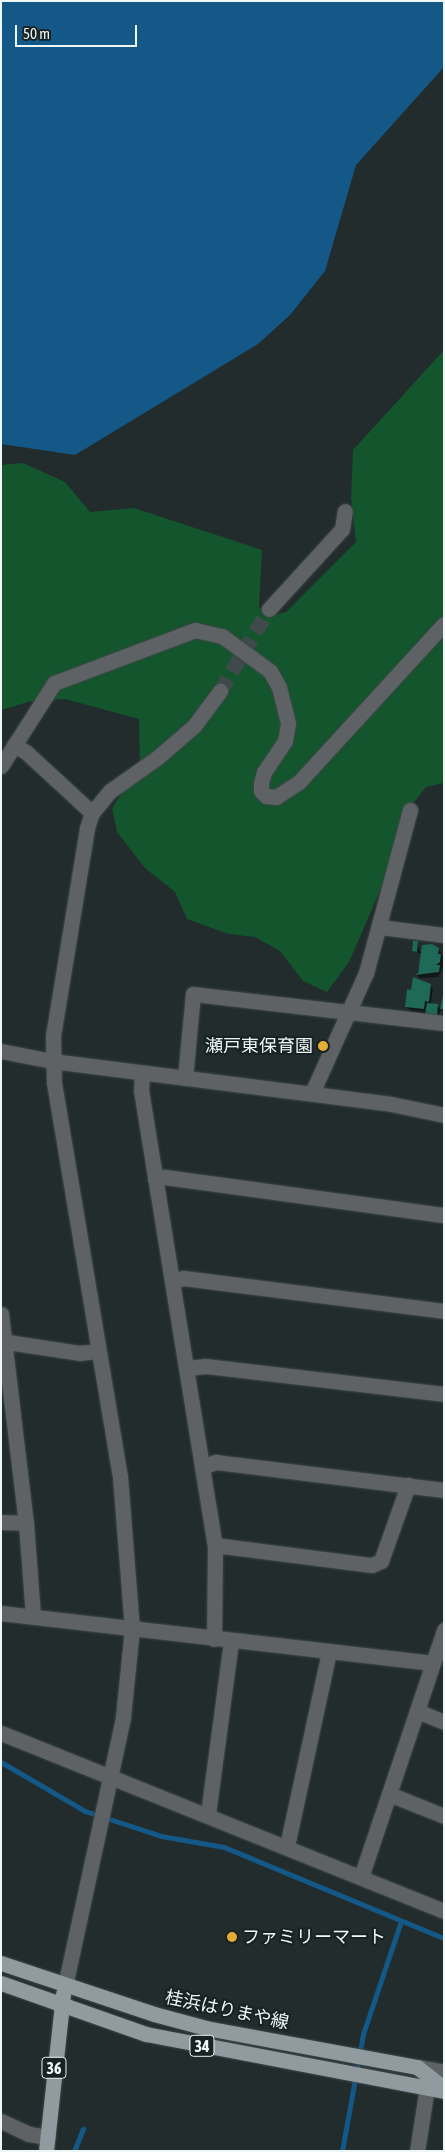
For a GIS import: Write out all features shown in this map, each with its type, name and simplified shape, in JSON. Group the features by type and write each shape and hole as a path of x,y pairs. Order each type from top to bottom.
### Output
{"main road":[{"name":"桂浜はりまや線","path":"1,1963 65,1986 206,2028 417,2067 444,2088"},
{"name":"34","path":"1,1984 146,2034 427,2087 444,2092"},
{"name":"36","path":"47,2144 65,1986"}],"street":[{"path":"269,609 342,529 345,512"},
{"path":"1,766 54,683 195,630 222,636 270,671 279,688 288,724 284,741 264,772 261,783 261,791 266,796 276,797 299,782 444,624"},
{"path":"65,1986 112,1776 123,1717 132,1629 120,1477 97,1351 52,1061 53,1036 85,837 92,813 110,791 157,758 194,726 220,690"},
{"path":"14,745 26,752 92,813"},
{"path":"312,1093 351,1012 380,927 410,810"},
{"path":"380,927 444,935"},
{"path":"185,1078 194,994 444,1023"},
{"path":"1,1051 52,1061 312,1093 444,1115"},
{"path":"142,1073 141,1090 215,1545 214,1639"},
{"path":"155,1179 165,1177 444,1215"},
{"path":"172,1281 183,1278 444,1311"},
{"path":"1,1314 8,1438 26,1524 33,1617"},
{"path":"4,1341 79,1353 97,1351"},
{"path":"187,1368 206,1366 444,1394"},
{"path":"202,1468 216,1462 444,1490"},
{"path":"215,1545 372,1565 381,1561 408,1485"},
{"path":"1,1522 26,1524"},
{"path":"1,1614 231,1642 432,1662"},
{"path":"361,1877 444,1630"},
{"path":"208,1814 231,1642"},
{"path":"287,1846 328,1652"},
{"path":"418,1711 444,1722"},
{"path":"1,1732 208,1814 444,1911"},
{"path":"389,1794 444,1816"},
{"path":"417,2067 444,2072"},
{"path":"417,2151 427,2087"},
{"path":"1,2122 47,2144"}],"green space":[{"path":"444,350 444,783 426,787 401,819 398,849 349,962 327,992 303,981 280,951 255,937 229,934 187,919 175,892 145,868 117,832 112,808 140,767 139,719 65,699 28,702 1,710 1,465 23,463 65,482 90,512 134,508 262,550 259,607 270,616 286,612 356,542 351,498 353,450"}],"water":[{"path":"1,1 444,1 444,67 356,165 325,271 290,315 258,344 75,455 1,444"}],"building":[{"path":"413,941 418,941 417,952 412,951"},
{"path":"432,944 439,948 438,954 441,954 440,962 436,965 440,965 439,972 415,975 418,973 422,945"},
{"path":"413,977 431,984 429,1002 425,1001 424,1009 405,1007 407,989 411,990"},
{"path":"444,991 444,1009 440,1009"},
{"path":"427,1003 438,1004 437,1015 425,1014"}],"waterway":[{"path":"1,1762 85,1811 161,1836 224,1847 444,1938"},
{"path":"342,2151 363,2034 401,1921"},
{"path":"74,2151 83,2129"}],"tunnel":[{"path":"220,691 269,609"}],"place":[{"name":"瀬戸東保育園","path":"323,1046"},
{"name":"ファミリーマート","path":"232,1937"}]}
